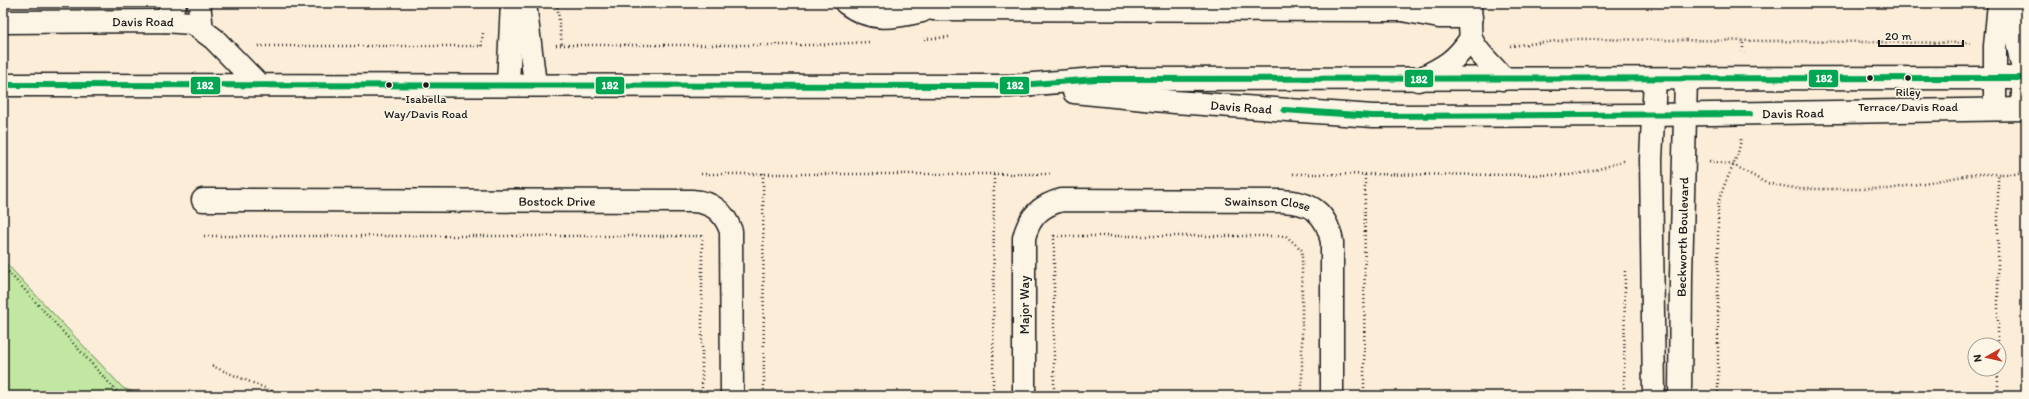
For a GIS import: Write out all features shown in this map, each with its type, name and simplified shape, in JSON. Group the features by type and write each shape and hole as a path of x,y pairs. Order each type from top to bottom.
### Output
{"street":[{"path":"199,3 202,30"},
{"path":"508,84 512,3"},
{"path":"525,3 535,84"},
{"path":"846,3 856,11 874,16 895,17 933,9"},
{"path":"898,3 933,9 1152,6 1411,6 1439,17 1471,10 1471,38 1460,55 1446,66 1418,80"},
{"path":"1995,108 1995,46 1999,3"},
{"path":"2010,3 2024,78 2025,109"},
{"name":"Davis Road","path":"3,22 170,12 191,23 214,39 258,84"},
{"path":"1471,38 1483,56 1498,70 1503,79"},
{"name":"Beckworth Boulevard","path":"1680,396 1684,114 1686,78"},
{"name":"Davis Road","path":"3,85 535,84 1009,86 1096,80 2024,78"},
{"name":"Beckworth Boulevard","path":"1654,396 1652,115 1655,79"},
{"name":"Davis Road","path":"1009,86 1175,102 1373,116 1652,115 1995,108 2025,109"},
{"name":"Bostock Drive","path":"203,200 702,202 710,204 722,213 731,231 732,396"},
{"name":"Swainson Close","path":"1032,216 1042,208 1055,202 1281,201 1296,202 1309,206 1327,223 1332,242 1332,396"},
{"name":"Major Way","path":"1024,396 1024,238 1026,226 1032,216"}],"path":[{"path":"557,3 562,45"},
{"path":"919,39 951,37"},
{"path":"1471,38 1496,48 1576,39 1972,43 1995,46"},
{"path":"1742,78 1743,41"},
{"path":"531,45 814,45 873,42"},
{"path":"252,46 509,45"},
{"path":"1718,396 1718,205 1721,189 1740,151 1742,114"},
{"path":"1625,160 1625,168"},
{"path":"763,173 764,396"},
{"path":"701,174 702,396"},
{"path":"993,396 994,174"},
{"path":"1054,174 1054,396"},
{"path":"1364,396 1365,174"},
{"path":"1998,174 1998,337"},
{"path":"204,236 702,236"},
{"path":"1054,236 1286,236 1302,250 1302,396"},
{"path":"1624,396 1625,262"},
{"path":"3,266 122,396"},
{"path":"212,366 284,396"},
{"path":"1998,377 1998,396"}],"green space":[{"path":"3,260 123,388 142,396 3,396"}],"transit line":[{"name":"182","path":"3,85 1009,86 1096,79 2026,78"},
{"name":"182","path":"1284,110 1373,116 1750,114"}],"place":[{"name":"Riley Terrace/Davis Road","path":"1908,78"},
{"name":"Isabella Way/Davis Road","path":"426,85"}]}
